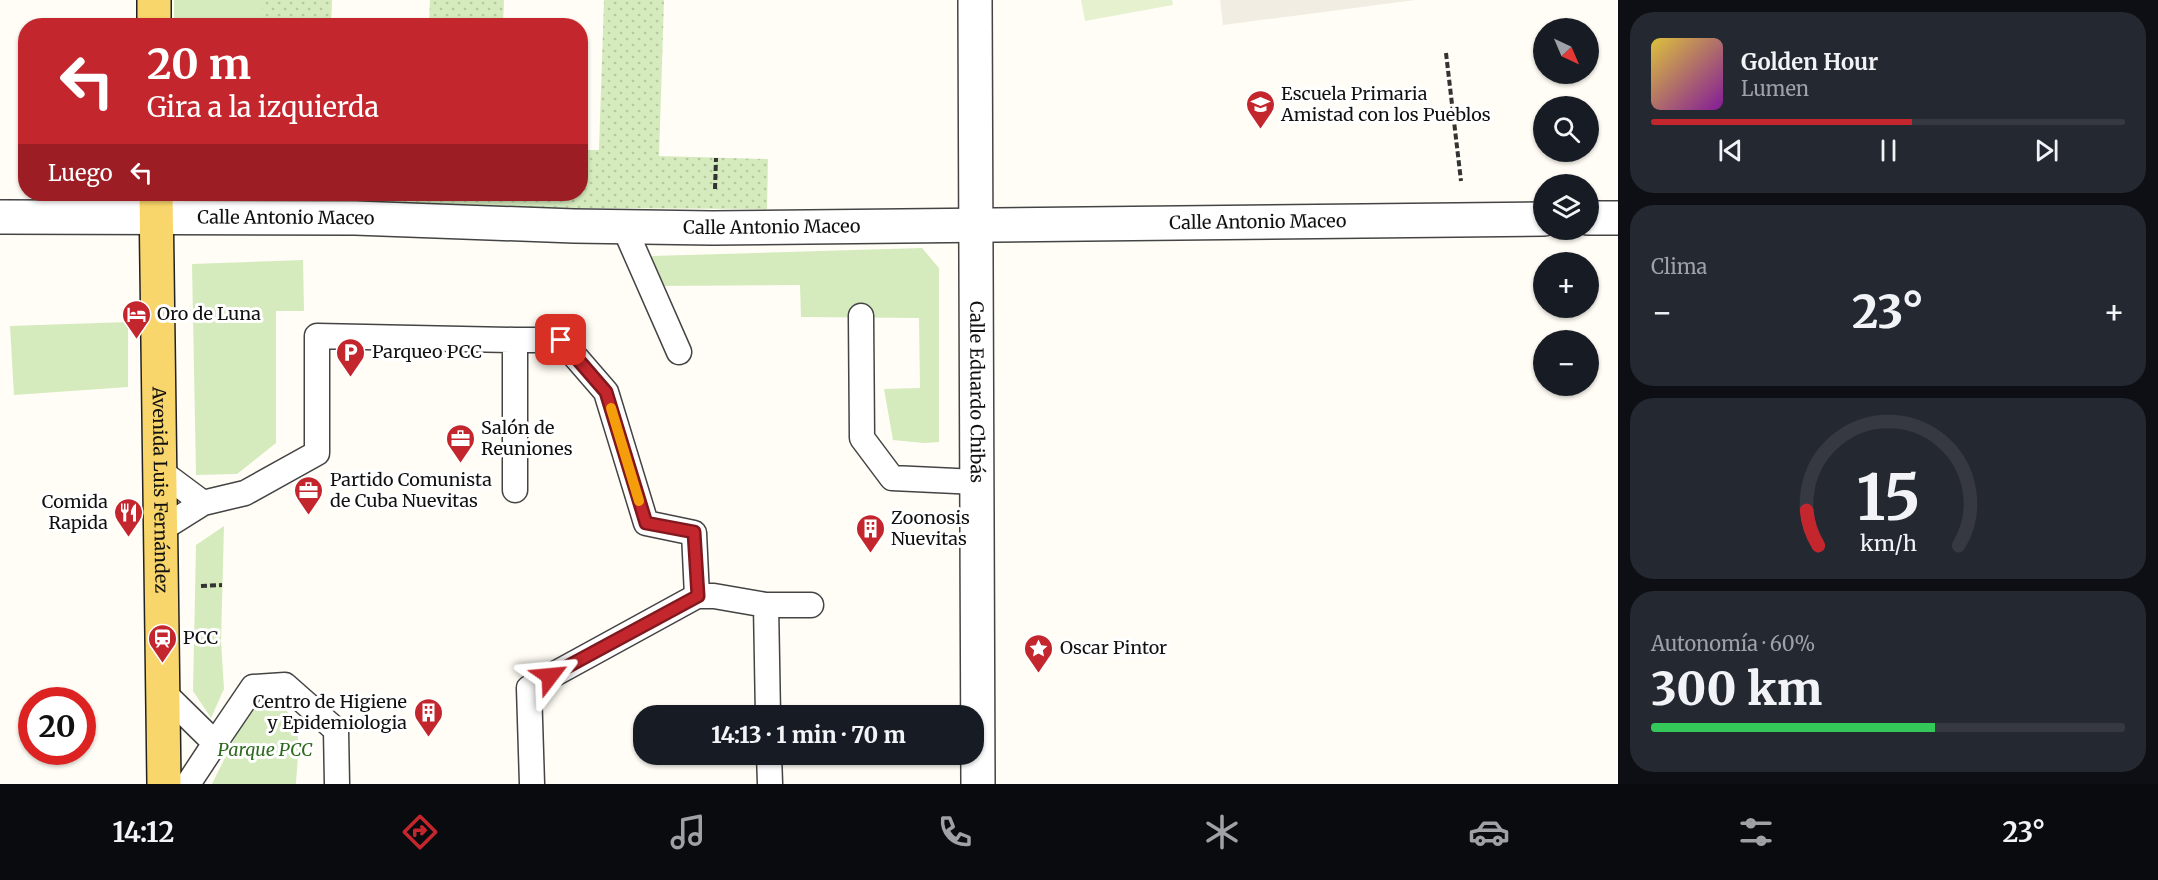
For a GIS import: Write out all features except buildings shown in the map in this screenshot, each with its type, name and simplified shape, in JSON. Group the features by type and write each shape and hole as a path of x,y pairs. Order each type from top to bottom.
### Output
{"main road":[{"path":"154,0 154,18"},
{"name":"Avenida Luis Fernández","path":"156,205 164,784"}],"street":[{"name":"Calle Eduardo Chibás","path":"975,0 978,784"},
{"name":"Calle Antonio Maceo","path":"0,217 156,205 355,218 712,228 1533,219"},
{"path":"1599,218 1618,218"}],"lane":[{"path":"624,227 679,352"},
{"path":"861,316 862,438 892,478 977,482"},
{"path":"160,530 203,503 245,493 317,453 316,336 561,340 606,392 646,523 694,532 698,596"},
{"path":"515,340 515,490"},
{"path":"159,471 203,503"},
{"path":"532,784 530,688 698,596 714,596 766,605 811,605"},
{"path":"766,605 768,705"},
{"path":"188,784 253,687 285,685 336,730 337,784"},
{"path":"162,691 215,743"},
{"path":"769,765 770,784"}],"path":[{"path":"1446,53 1466,220"}],"green space":[{"path":"174,0 262,0 262,18 174,18"},
{"path":"262,0 332,0 331,18 262,18"},
{"path":"430,0 504,0 503,18 429,18"},
{"path":"604,0 664,0 659,156 768,159 767,209 264,206 264,201 588,201 588,150 599,150"},
{"path":"1081,0 1172,0 1173,5 1085,21"},
{"path":"176,201 264,201 264,206 176,207"},
{"path":"922,248 939,268 939,442 924,443 893,440 884,389 920,388 919,318 801,317 800,285 655,286 652,256"},
{"path":"303,260 304,311 276,311 276,443 237,474 196,475 192,264"},
{"path":"128,322 128,387 14,395 10,326"},
{"path":"224,526 221,641 224,689 211,718 193,691 196,545"},
{"name":"Parque PCC","path":"269,704 281,707 290,714 295,724 298,735 296,784 212,784 245,717 256,708"}],"shaded area":[{"path":"1220,0 1415,0 1223,25"}],"slow traffic":[{"path":"611,408 639,501"}],"place":[{"name":"Escuela Primaria Amistad con los Pueblos","path":"1260,130"},
{"name":"Oro de Luna","path":"136,340"},
{"name":"Parqueo PCC","path":"351,378"},
{"name":"Salón de Reuniones","path":"460,464"},
{"name":"Partido Comunista de Cuba Nuevitas","path":"309,516"},
{"name":"Comida Rapida","path":"129,538"},
{"name":"Zoonosis Nuevitas","path":"870,554"},
{"name":"PCC","path":"162,664"},
{"name":"Oscar Pintor","path":"1039,674"},
{"name":"Centro de Higiene y Epidemiologia","path":"428,738"}],"route":[{"path":"550,676 698,596 694,532 646,523 606,392 561,340"}]}
